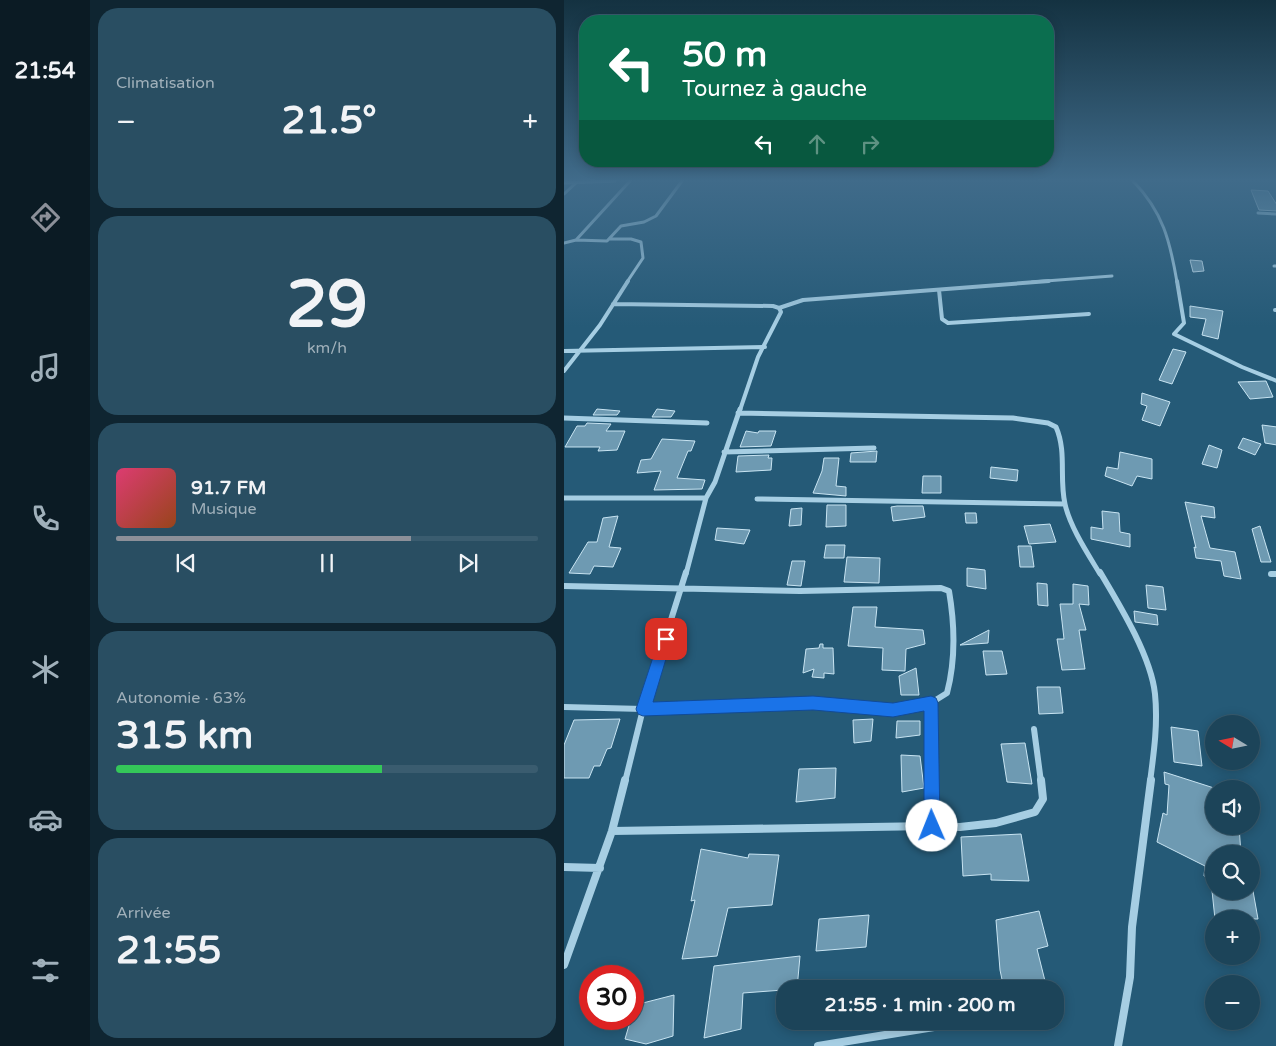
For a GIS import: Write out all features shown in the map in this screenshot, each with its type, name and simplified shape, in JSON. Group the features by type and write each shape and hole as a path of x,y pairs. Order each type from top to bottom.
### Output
{"street":[{"path":"576,240 585,230"},
{"path":"610,239 618,230"},
{"path":"1167,230 1184,323 1174,334 1276,381"},
{"path":"564,244 576,240 602,241 610,239 631,239 642,242 642,258 613,304 564,371"},
{"path":"613,304 779,308 803,300 1112,276"},
{"path":"939,290 942,318 948,323 956,324 1089,314"},
{"path":"564,964 612,831 643,709 682,587 706,498 715,482 758,357 781,312 779,308"},
{"path":"564,351 765,346"},
{"path":"738,412 1013,418 1048,423 1056,427 1062,441 1066,504 1084,549 1121,607 1141,648 1155,692 1156,738 1132,927 1130,977 1118,1046"},
{"path":"564,418 707,423"},
{"path":"724,452 874,448"},
{"path":"564,498 706,498"},
{"path":"757,499 1066,504"},
{"path":"564,586 682,587 800,592 940,588 949,591 955,624 953,673 947,693 931,703 893,710 813,703 643,709 564,707"},
{"path":"931,703 932,826"},
{"path":"612,831 932,826 958,829 983,826 1035,812 1040,807 1043,799 1034,729"},
{"path":"564,867 600,868"},
{"path":"818,1046 916,1030"}],"building":[{"path":"1190,260 1202,261 1204,271 1193,272"},
{"path":"1190,306 1223,311 1218,339 1202,335 1206,319 1190,317"},
{"path":"1173,349 1186,352 1172,384 1159,380"},
{"path":"1266,381 1273,397 1250,399 1238,382"},
{"path":"1142,393 1170,402 1160,426 1142,420 1147,406 1141,404"},
{"path":"597,409 620,411 617,415 593,415"},
{"path":"657,409 675,411 671,417 652,417"},
{"path":"587,423 611,424 606,431 625,431 617,450 598,451 600,447 565,447 577,426 585,426"},
{"path":"1262,425 1277,427 1277,445 1265,443"},
{"path":"746,431 758,433 759,431 776,431 771,446 740,447"},
{"path":"1243,438 1261,444 1255,455 1238,448"},
{"path":"662,439 695,441 691,451 688,451 677,478 705,480 702,489 654,490 661,471 637,473 641,460 651,459"},
{"path":"1209,445 1222,450 1217,468 1202,464"},
{"path":"877,451 876,462 850,462 851,453"},
{"path":"1120,452 1152,459 1152,479 1137,476 1132,486 1105,476 1107,467 1118,469"},
{"path":"769,455 768,458 772,458 771,470 736,472 738,456"},
{"path":"824,458 839,458 836,486 846,487 846,496 813,493 822,471"},
{"path":"991,467 1018,470 1017,481 990,478"},
{"path":"923,476 941,476 941,493 922,493"},
{"path":"1185,502 1214,507 1215,518 1201,516 1210,548 1235,552 1241,579 1224,576 1221,561 1196,558 1194,547 1196,548"},
{"path":"827,505 846,505 846,526 826,527"},
{"path":"923,506 925,517 893,521 891,507"},
{"path":"802,508 801,525 789,526 791,509"},
{"path":"1102,511 1119,513 1120,532 1130,534 1130,547 1091,539 1091,527 1103,529"},
{"path":"965,513 976,513 977,523 966,523"},
{"path":"618,516 609,547 621,548 613,567 594,566 590,574 569,573 588,542 597,542 603,518"},
{"path":"1050,524 1056,542 1029,544 1024,526"},
{"path":"1260,526 1271,562 1261,562 1252,529"},
{"path":"717,528 750,530 744,544 715,540"},
{"path":"826,545 845,545 844,558 824,558"},
{"path":"1018,546 1031,546 1034,567 1020,567"},
{"path":"847,557 880,558 879,583 844,582"},
{"path":"792,561 805,561 801,586 787,585"},
{"path":"967,568 985,570 986,589 967,586"},
{"path":"1037,583 1047,584 1048,606 1038,605"},
{"path":"1073,584 1088,586 1089,605 1079,604 1086,630 1079,630 1085,669 1062,670 1057,639 1064,639 1060,604 1073,604"},
{"path":"1146,585 1163,587 1166,610 1148,608"},
{"path":"853,607 877,607 875,627 923,630 925,644 906,649 905,671 882,670 883,648 848,646"},
{"path":"1134,611 1157,615 1158,625 1135,622"},
{"path":"989,630 988,643 960,645"},
{"path":"820,644 823,644 823,648 833,648 834,674 824,673 824,678 812,677 814,669 803,673 806,649 819,648"},
{"path":"983,651 1002,651 1007,674 986,675"},
{"path":"916,668 919,695 901,695 899,676"},
{"path":"1037,687 1060,687 1063,713 1039,714"},
{"path":"620,719 611,748 607,749 600,766 594,766 589,778 564,778 564,745 574,720"},
{"path":"873,719 871,741 854,743 853,720"},
{"path":"897,721 920,721 920,735 896,738"},
{"path":"1171,727 1198,731 1202,766 1174,762"},
{"path":"1025,743 1032,784 1007,782 1001,744"},
{"path":"901,755 920,756 924,788 902,792"},
{"path":"836,768 835,798 796,802 799,769"},
{"path":"1164,772 1205,785 1205,835 1240,835 1240,845 1205,845 1205,866 1157,842 1163,813 1167,815 1169,785 1165,784"},
{"path":"1021,834 1029,881 991,880 991,874 963,876 961,837"},
{"path":"701,849 748,858 749,854 779,855 772,905 728,908 717,956 682,959 695,900 691,901"},
{"path":"1213,900 1255,900 1256,910 1214,910"},
{"path":"1039,911 1048,946 1037,949 1045,980 1002,980 996,920"},
{"path":"869,915 866,947 816,951 819,919"},
{"path":"800,956 798,980 776,980 776,991 743,993 741,1029 704,1038 714,966"},
{"path":"674,995 673,1036 646,1044 625,1039 628,1030 644,1030 644,1003"}],"route":[{"path":"666,639 643,709 813,703 893,710 931,703 932,826"}]}
